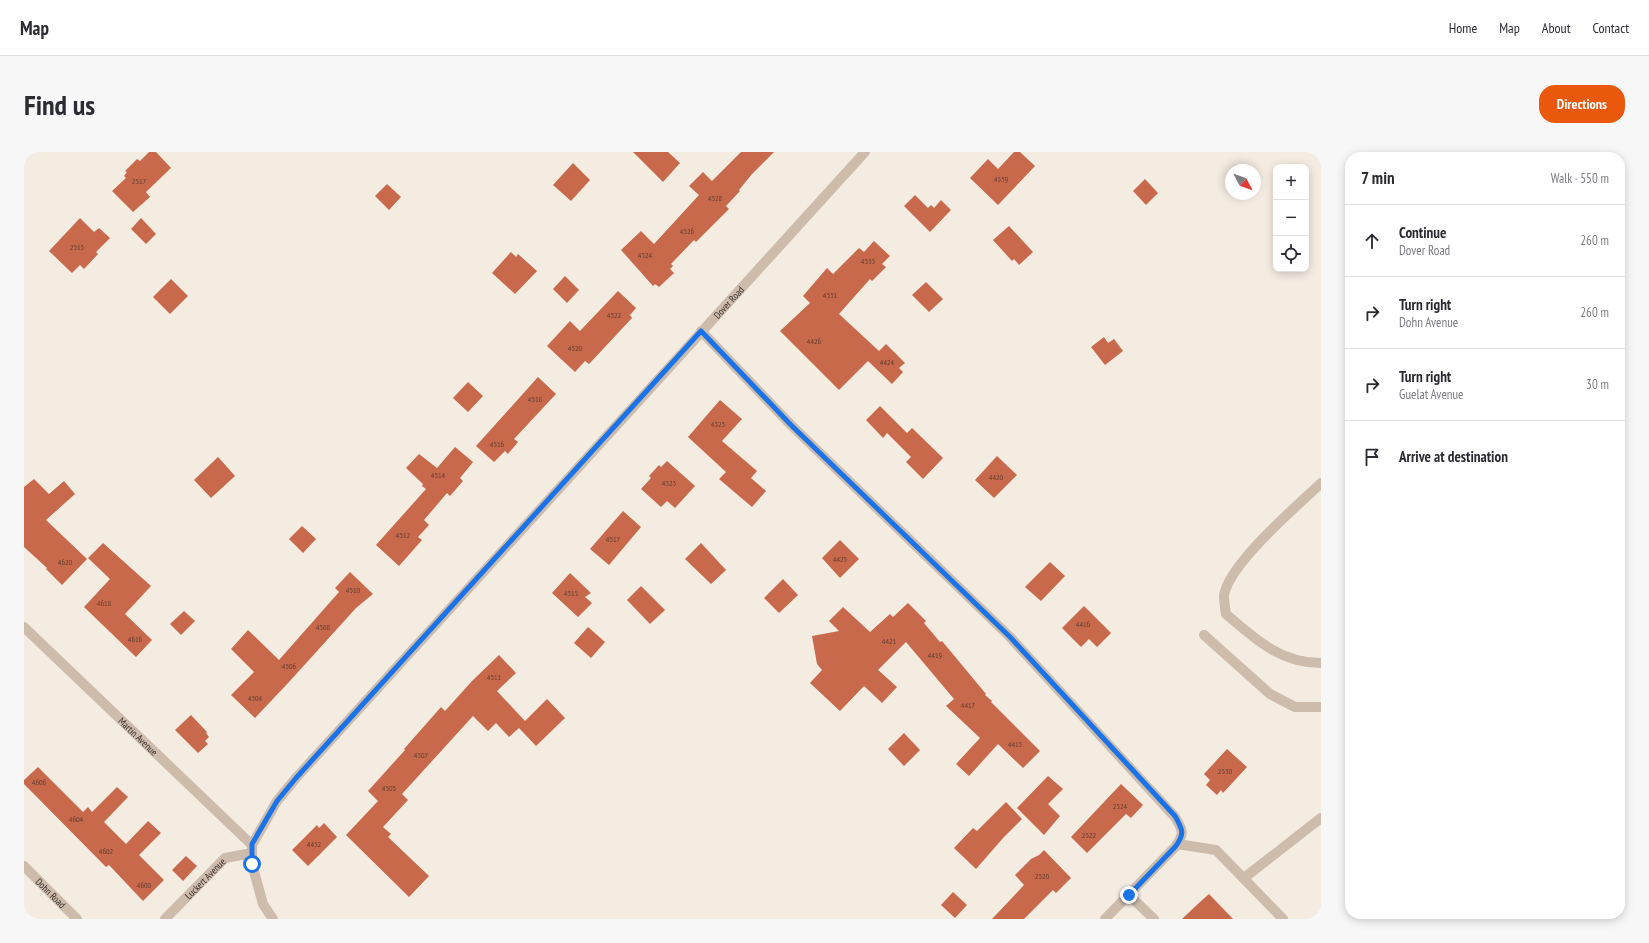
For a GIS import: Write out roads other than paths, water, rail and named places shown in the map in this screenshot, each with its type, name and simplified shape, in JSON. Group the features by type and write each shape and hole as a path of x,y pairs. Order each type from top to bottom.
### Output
{"street":[{"name":"Dover Road","path":"252,849 277,801 296,778 865,152"},
{"path":"701,331 791,425 1010,637 1175,816 1181,826 1182,838 1105,919"},
{"path":"1321,483 1260,541 1234,572 1224,596 1226,614 1258,641 1278,654 1298,661 1321,663"},
{"name":"Martin Avenue","path":"24,627 252,849"},
{"path":"1204,635 1270,694 1296,707 1321,707"},
{"path":"1244,878 1321,818"},
{"path":"1177,844 1216,850 1283,919"},
{"path":"252,849 252,864 263,904 273,919"},
{"name":"Luckert Avenue","path":"165,919 225,858 252,849"},
{"name":"Dohn Road","path":"24,866 77,919"},
{"path":"1129,895 1154,919"}]}
